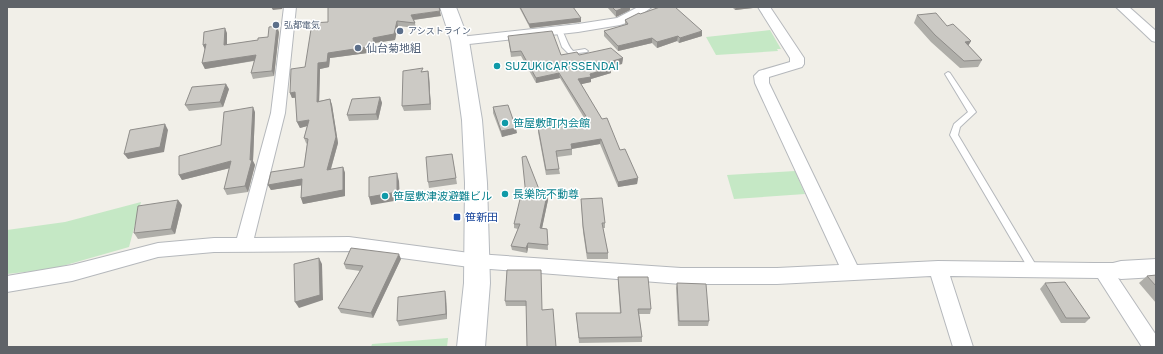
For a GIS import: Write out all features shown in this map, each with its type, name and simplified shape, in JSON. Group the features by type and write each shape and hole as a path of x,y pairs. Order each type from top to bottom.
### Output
{"main road":[{"path":"448,7 460,40 473,135 476,183 477,261 471,347"}],"street":[{"path":"244,244 278,113 290,7"},
{"path":"460,40 559,30 620,21 646,7"},
{"path":"764,7 797,58 797,64 764,74 761,76 762,83 852,273"},
{"path":"1122,7 1156,38"},
{"path":"7,284 72,273 158,250 194,246 244,244 349,244 477,261 681,276 777,276 938,268 1034,270 1112,270 1156,268"},
{"path":"938,268 963,347"},
{"path":"1112,270 1153,347"}],"lane":[{"path":"559,30 565,47 571,53 585,51"},
{"path":"948,74 972,112 957,126 954,135 1034,270"}],"green space":[{"path":"770,30 781,49 777,49 778,51 716,55 706,37"},
{"path":"795,171 805,194 734,199 727,175"},
{"path":"141,202 129,247 52,269 7,274 7,230 65,222"},
{"path":"448,338 447,347 371,347 372,344"}],"building":[{"path":"328,7 439,7 440,11 411,15 415,23 397,21 394,34 373,38 374,46 328,53 327,62 318,63 317,102 330,99 336,137 327,170 343,167 343,190 301,198 302,179 268,185 271,172 304,167 308,139 304,138 309,120 297,122 295,92 290,93 291,69 305,67 312,23 328,22"},
{"path":"520,7 573,7 581,18 529,24"},
{"path":"612,7 625,7 616,11"},
{"path":"660,7 675,7 702,31 680,38 678,36 657,42 652,38 618,46 604,31 628,24 625,20 639,13 640,14"},
{"path":"936,13 947,26 953,24 971,41 965,42 982,60 964,61 935,35 917,15"},
{"path":"277,26 272,71 251,73 256,55 202,63 206,44 203,45 204,32 225,28 224,45 268,37 269,27"},
{"path":"552,31 561,55 577,52 579,55 611,48 623,58 609,62 611,68 590,74 591,77 578,79 602,119 607,118 620,150 625,149 638,178 618,182 601,139 571,144 572,149 556,151 559,169 546,170 538,127 589,121 559,73 536,78 521,51 511,52 508,36"},
{"path":"423,68 421,72 428,71 430,104 402,106 403,71"},
{"path":"226,84 220,102 185,105 192,87"},
{"path":"380,97 376,114 347,115 352,99"},
{"name":"笹屋敷町内会館","path":"508,105 516,128 501,131 493,107"},
{"path":"253,107 250,160 252,160 245,186 224,189 231,161 179,175 179,156 221,145 224,112"},
{"path":"165,124 160,147 124,154 130,130"},
{"path":"452,154 456,178 428,182 426,157"},
{"path":"526,156 542,197 547,195 540,228 547,229 548,245 528,243 526,248 511,246 520,224 514,224 521,195 526,196 522,157"},
{"path":"397,173 397,192 369,197 369,177"},
{"path":"602,198 605,223 602,223 608,253 587,253 581,199"},
{"path":"178,200 171,229 134,233 138,206"},
{"path":"351,248 399,254 371,313 338,308 363,266 344,264"},
{"path":"319,258 320,295 295,302 294,264"},
{"path":"507,270 541,270 542,310 553,309 556,347 527,347 526,301 505,301"},
{"path":"1156,275 1156,286 1147,276"},
{"path":"618,277 648,277 651,309 638,309 642,337 579,338 576,313 621,313"},
{"path":"1065,282 1090,318 1066,318 1045,283"},
{"path":"677,283 706,284 709,321 679,321"},
{"path":"445,291 446,314 397,321 398,297"}],"place":[{"name":"弘都電気","path":"276,25"},
{"name":"アシストライン","path":"400,31"},
{"name":"仙台菊地組","path":"358,48"},
{"name":"SUZUKICAR’SSENDAI","path":"497,66"},
{"name":"笹屋敷町内会館","path":"505,123"},
{"name":"長樂院不動尊","path":"505,194"},
{"name":"笹屋敷津波避難ビル","path":"385,196"},
{"name":"笹新田","path":"457,217"}]}
